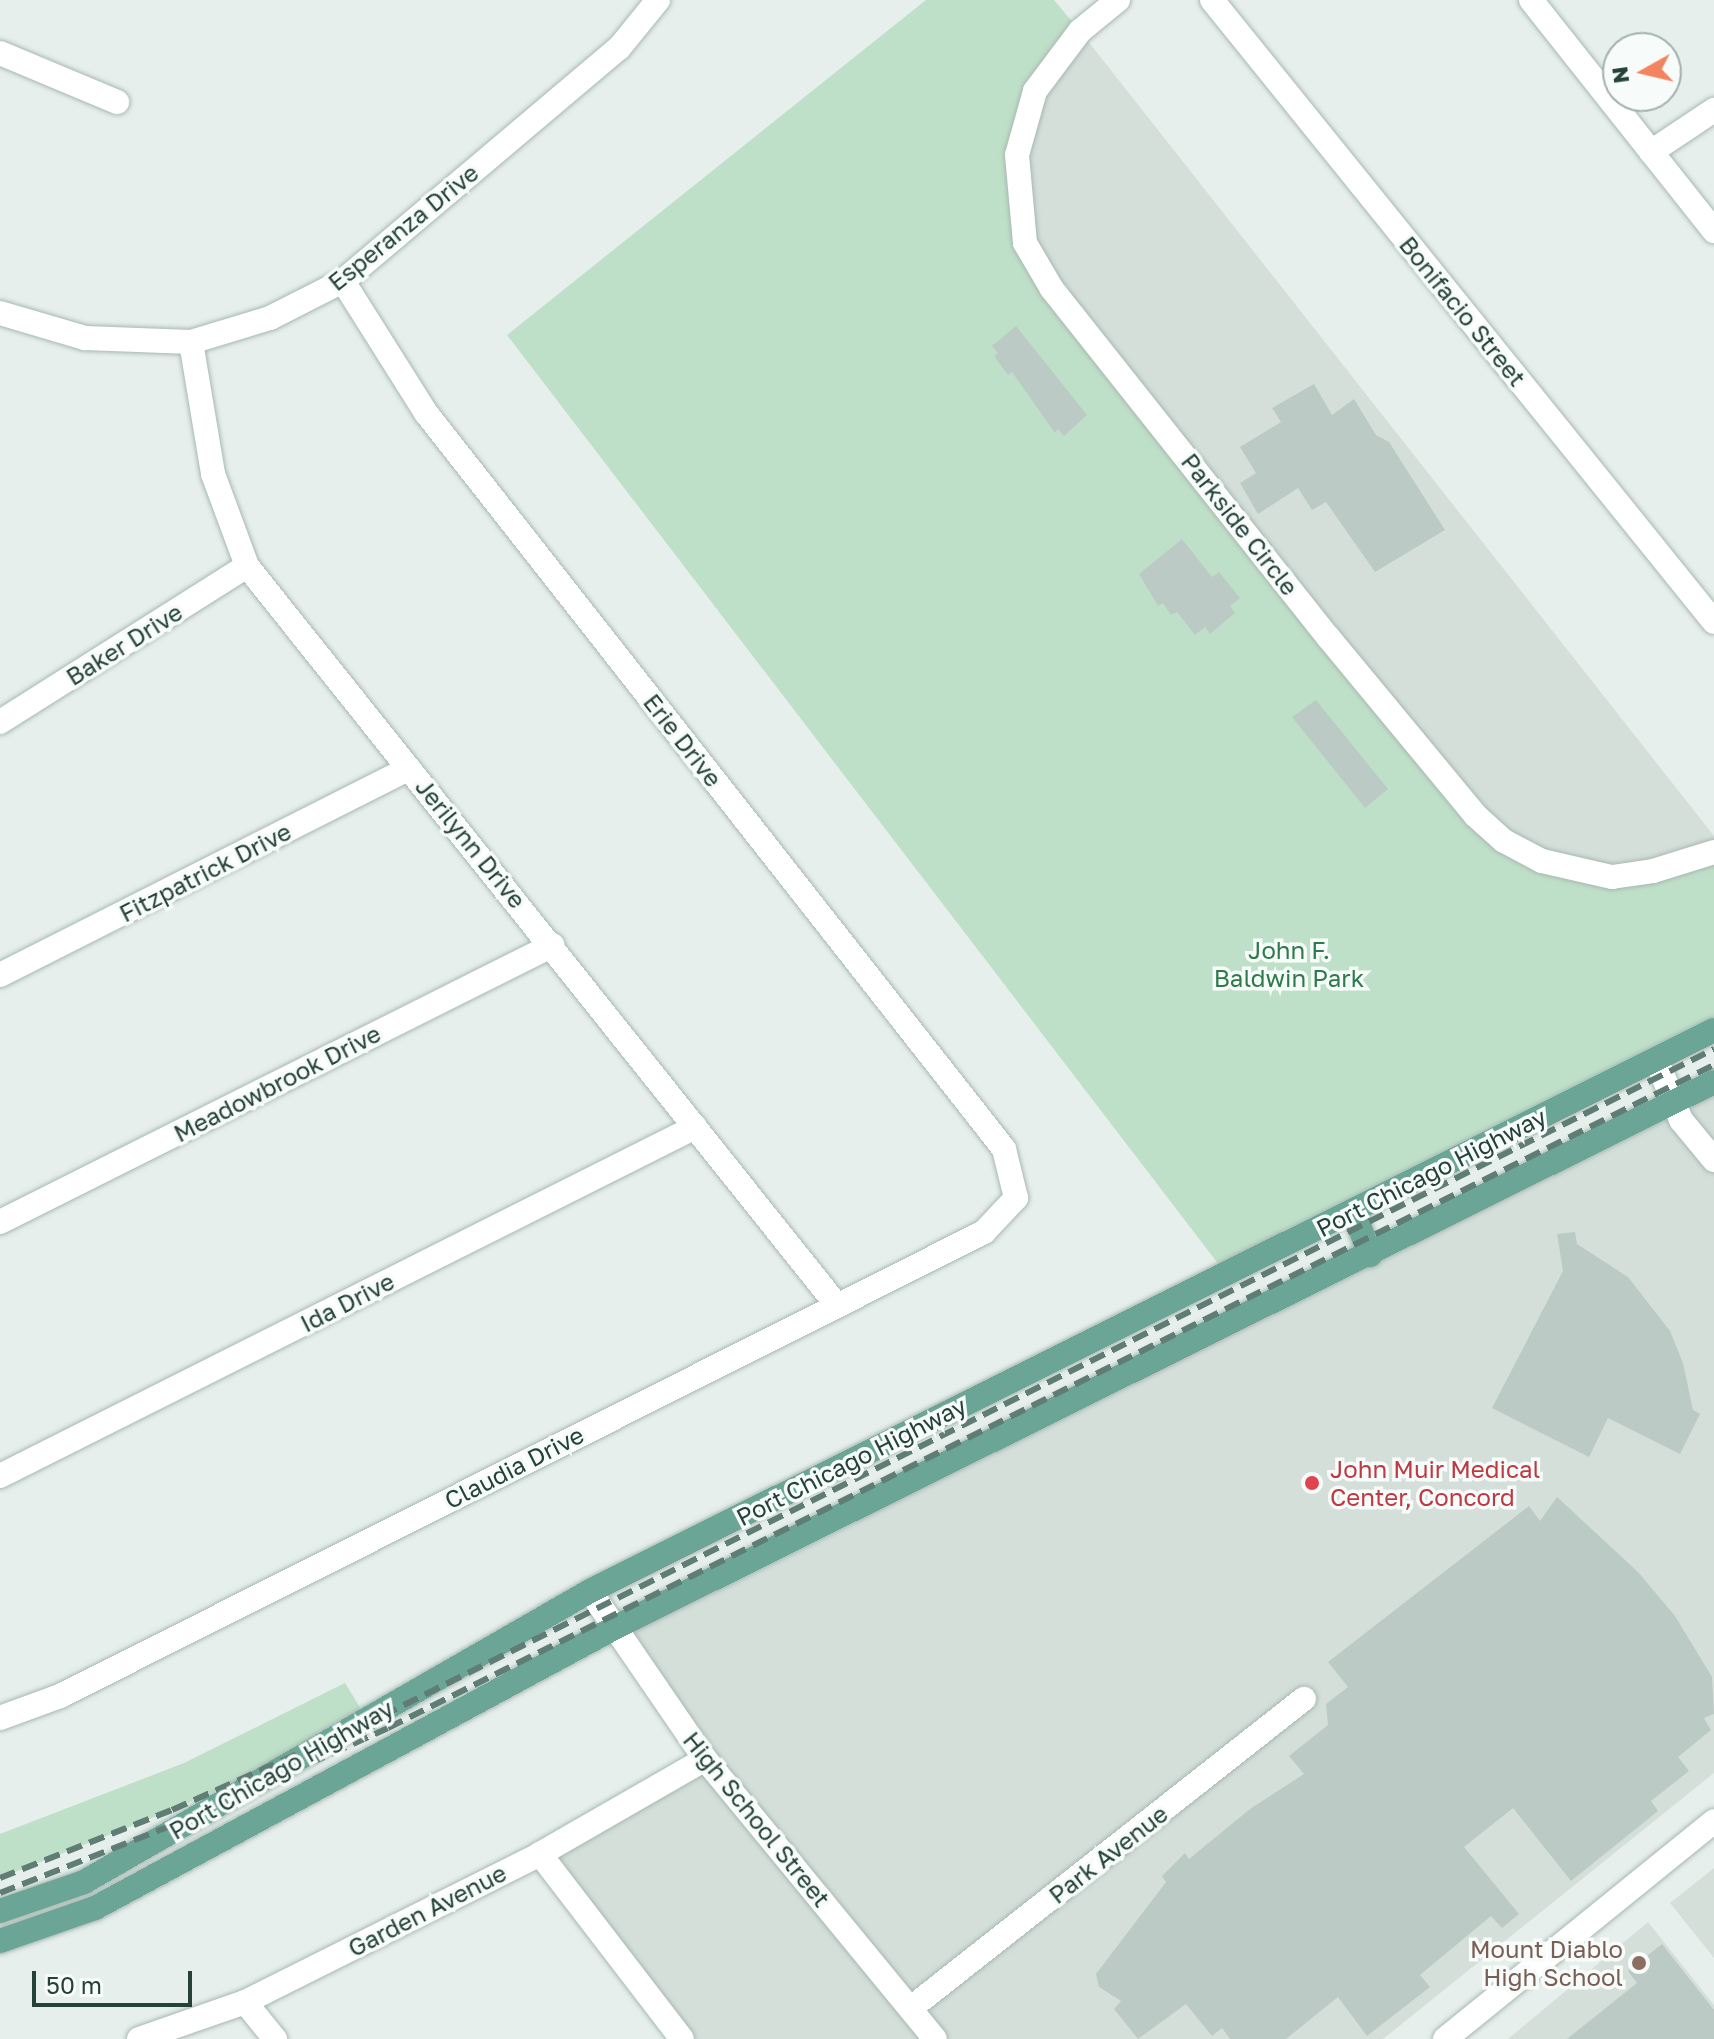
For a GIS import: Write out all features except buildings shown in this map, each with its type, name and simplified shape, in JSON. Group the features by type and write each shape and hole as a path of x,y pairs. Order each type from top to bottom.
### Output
{"main road":[{"name":"Port Chicago Highway","path":"0,1911 84,1882 590,1591 1714,1030"},
{"name":"Port Chicago Highway","path":"0,1941 95,1908 616,1627 1714,1082"},
{"path":"1354,1212 1370,1255"}],"street":[{"name":"Esperanza Drive","path":"0,313 85,338 191,342 270,318 343,281 619,48 658,0"},
{"name":"Parkside Circle","path":"1118,0 1080,31 1035,91 1017,155 1025,243 1052,289 1328,637 1475,815 1504,841 1542,861 1612,877 1653,871 1714,852"},
{"name":"Bonifacio Street","path":"1212,0 1714,622"},
{"path":"1531,0 1714,231"},
{"path":"0,53 117,102"},
{"path":"1651,152 1714,110"},
{"name":"Erie Drive","path":"343,281 426,413 1004,1149 1016,1198"},
{"name":"Jerilynn Drive","path":"191,342 213,474 247,566 553,945 836,1304"},
{"name":"Baker Drive","path":"0,722 247,566"},
{"name":"Fitzpatrick Drive","path":"0,975 409,768"},
{"name":"Meadowbrook Drive","path":"0,1222 553,945"},
{"path":"1656,1059 1673,1103 1714,1160"},
{"name":"Ida Drive","path":"0,1476 695,1127"},
{"name":"Claudia Drive","path":"0,1718 60,1696 984,1232 1016,1198"},
{"name":"High School Street","path":"590,1591 705,1759 935,2039"},
{"name":"Park Avenue","path":"911,2008 1304,1699"},
{"name":"Garden Avenue","path":"139,2039 245,2002 540,1854 705,1759"},
{"path":"1445,2039 1714,1821"},
{"path":"540,1854 682,2039"},
{"path":"245,2002 275,2039"}],"shaded area":[{"path":"1080,31 1714,836 1714,852 1612,877 1504,841 1025,243 1017,155 1035,91"},
{"name":"John Muir Medical Center, Concord","path":"1714,1082 1714,1773 1383,2039 682,2039 540,1854 705,1759 616,1627"},
{"path":"1714,1868 1714,1958 1670,1903"},
{"name":"Mount Diablo High School","path":"1648,1922 1714,2005 1714,2039 1508,2039"}],"green space":[{"name":"John F. Baldwin Park","path":"926,0 1054,0 1080,31 1035,91 1017,155 1025,243 1475,815 1574,872 1714,852 1714,1030 1226,1274 507,335"},
{"path":"345,1683 369,1722 172,1810 0,1878 0,1834 184,1763"}],"railway":[{"path":"0,1878 172,1810 382,1716 1714,1049"},
{"path":"0,1893 178,1823 388,1728 1714,1065"}],"place":[{"name":"John Muir Medical Center, Concord","path":"1312,1483"},
{"name":"Mount Diablo High School","path":"1639,1963"}]}
